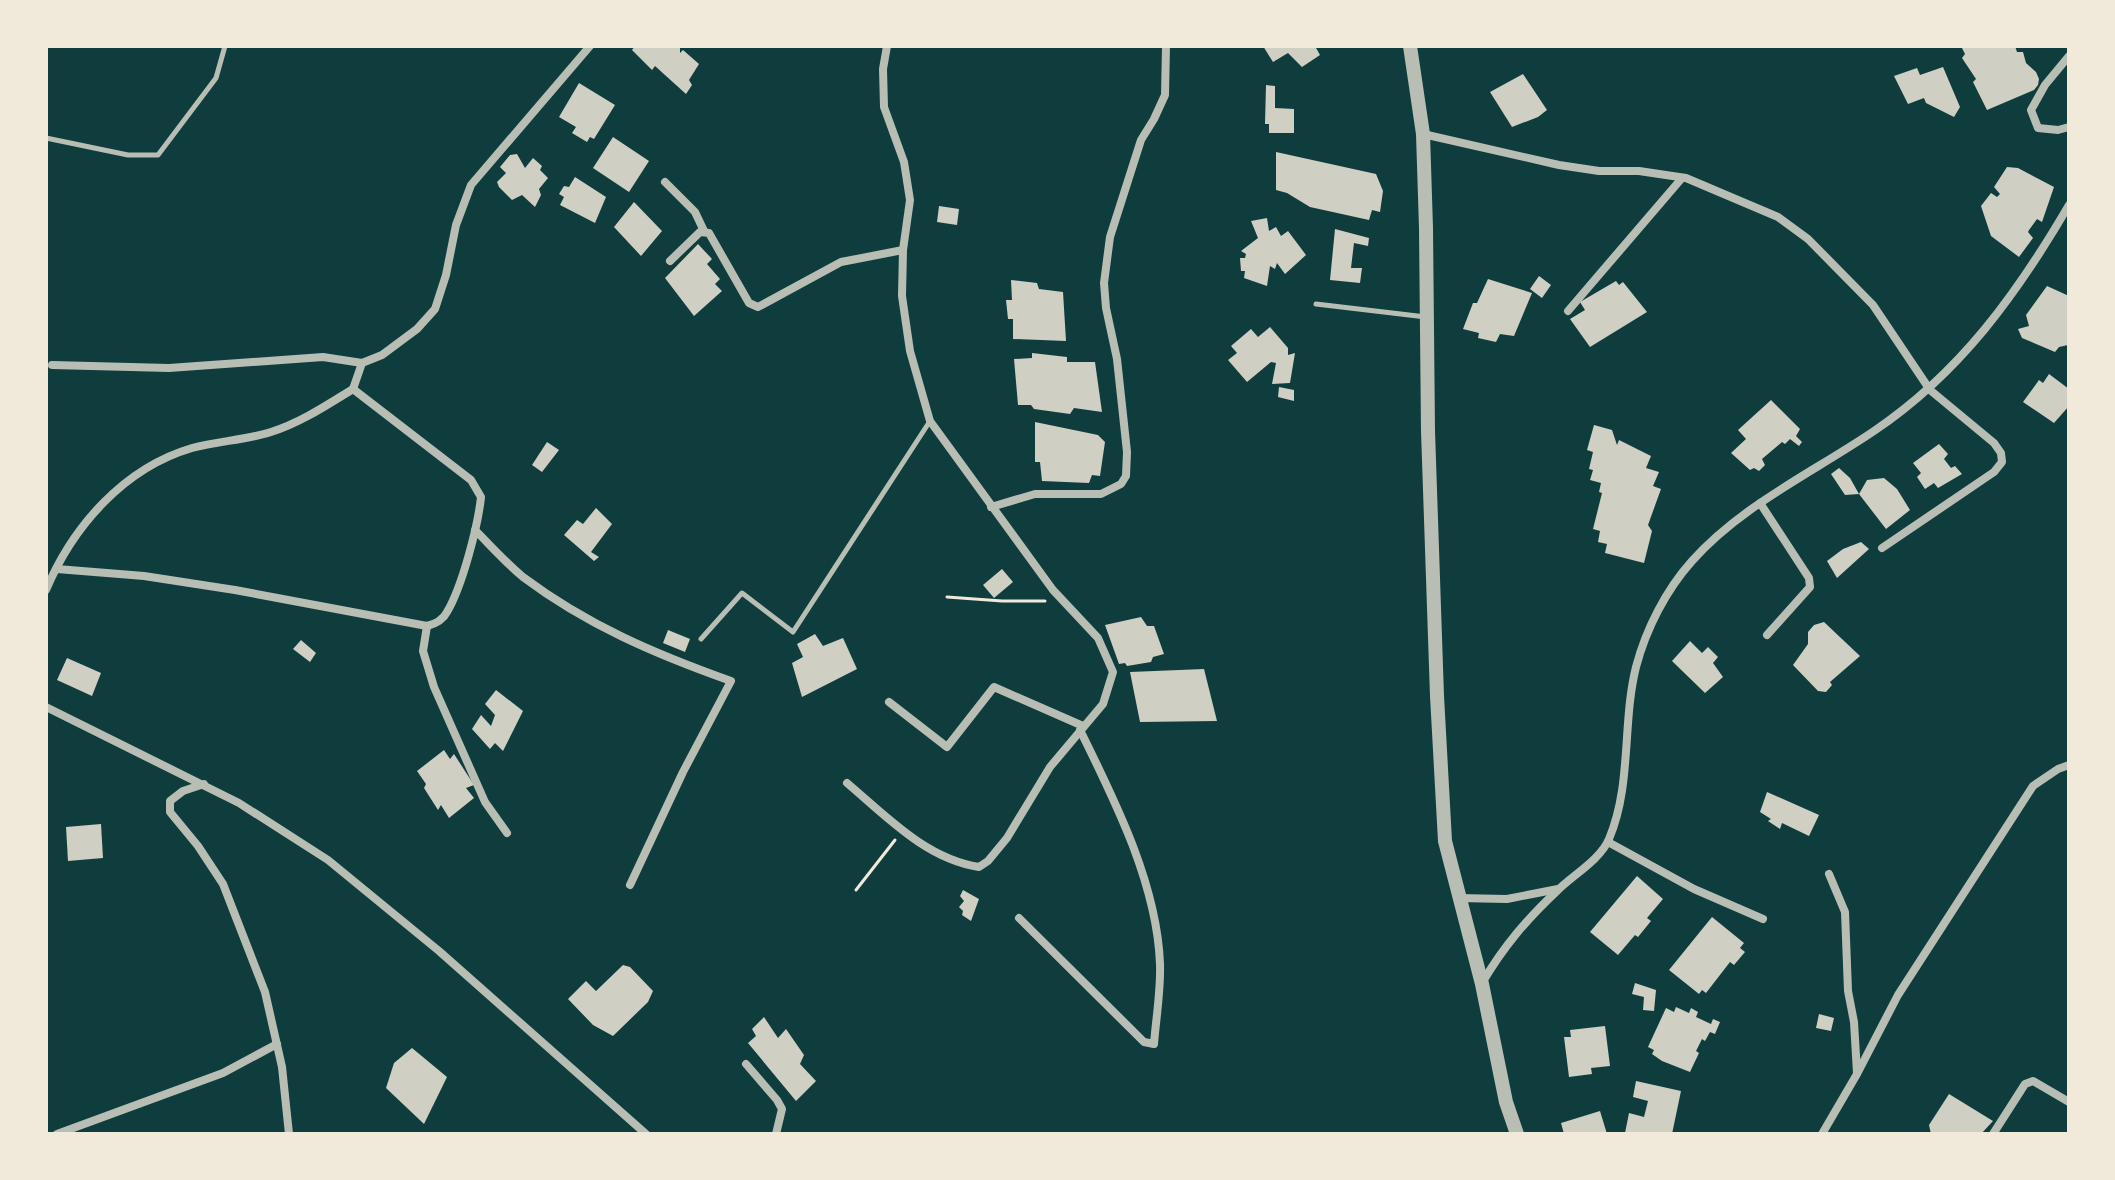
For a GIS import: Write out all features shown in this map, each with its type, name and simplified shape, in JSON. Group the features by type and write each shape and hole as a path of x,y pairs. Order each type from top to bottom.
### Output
{"street":[{"path":"52,365 169,368 323,357 362,363 382,355 417,329 435,309 446,275 456,225 471,185 590,46"},
{"path":"847,783 916,842 967,865 979,867 1007,838 1050,767 1103,704 1113,672 1098,638 1064,603 930,421 910,351 902,296 903,250 910,200 904,162 884,107 883,69 887,46"},
{"path":"991,507 1035,494 1101,494 1121,484 1126,476 1127,452 1117,359 1104,283 1110,237 1136,154 1165,95 1166,46"},
{"path":"1410,46 1423,134 1437,696 1445,841 1482,984 1506,1102 1517,1134"},
{"path":"2069,56 2045,85 2031,110 2038,128 2058,130 2069,127"},
{"path":"1423,134 1559,165 1599,171 1639,171 1682,178 1745,201 1778,217 1808,239 1873,305 1930,390 1994,443 2001,453 2002,462 1994,472 1882,548"},
{"path":"1568,311 1682,178"},
{"path":"665,182 695,212 754,307 771,301 841,262 903,250"},
{"path":"1482,984 1503,947 1608,842 1623,788 1635,668 1652,619 1691,562 1726,527 1875,430 1930,390 1996,319 2022,283 2069,205"},
{"path":"670,261 704,231"},
{"path":"46,590 81,528 105,500 147,470 189,449 270,433 304,418 353,389 362,363"},
{"path":"57,569 144,576 427,626 436,623 447,613 475,530 481,497 471,480 353,389"},
{"path":"1760,503 1809,578 1810,587 1767,635"},
{"path":"475,530 522,576 599,627 670,660 731,681 683,772 630,885"},
{"path":"427,626 423,651 434,687 485,802 507,833"},
{"path":"889,702 947,747 994,687 1082,728 1111,793 1152,901 1160,964 1154,1044 1144,1042 1019,918"},
{"path":"46,707 204,784 328,860 439,951 646,1134"},
{"path":"1822,1134 1898,995 2033,786 2069,765"},
{"path":"204,784 183,791 170,801 170,812 223,884 265,992 282,1067 289,1134"},
{"path":"1608,842 1694,889 1763,919"},
{"path":"1829,874 1845,912 1848,991 1854,1022 1857,1074"},
{"path":"1458,898 1507,899 1559,889"},
{"path":"57,1134 223,1073 277,1044"},
{"path":"746,1064 782,1109 776,1134"},
{"path":"1993,1134 2025,1084 2033,1081 2069,1102"}],"lane":[{"path":"46,138 128,155 158,155 216,78 225,46"},
{"path":"1316,304 1426,317"},
{"path":"701,639 742,593 793,632 930,421"}],"path":[{"path":"947,597 1064,603"},
{"path":"856,890 902,831"}],"building":[{"path":"635,46 680,46 680,53 683,50 699,64 689,80 692,85 686,94 655,66 652,70 632,50"},
{"path":"1263,46 1315,46 1320,55 1302,67 1288,53 1273,62"},
{"path":"1961,46 2015,46 2017,52 2023,52 2026,63 2036,72 2038,85 2034,90 1987,110 1973,82 1976,79 1962,58 1965,54"},
{"path":"1943,67 1960,107 1954,117 1926,103 1924,98 1908,104 1894,76 1917,68 1920,75"},
{"path":"1523,74 1547,110 1512,127 1490,92"},
{"path":"579,83 615,105 594,139 590,137 587,142 572,133 576,127 559,117"},
{"path":"1266,85 1275,86 1275,108 1294,109 1294,133 1269,133 1269,124 1265,124"},
{"path":"613,137 649,161 629,192 593,168"},
{"path":"1276,152 1376,174 1383,191 1380,212 1372,210 1369,220 1310,207 1276,190"},
{"path":"517,154 525,168 533,158 548,178 539,189 541,195 535,207 522,195 512,200 497,182 506,173 500,167 510,155"},
{"path":"2007,167 2018,168 2054,187 2042,222 2037,219 2029,230 2033,238 2019,257 1991,236 1981,206 1991,193 1997,197 2000,194 1994,187"},
{"path":"575,177 606,197 595,223 560,205 564,197 559,194 564,186 569,187"},
{"path":"634,202 662,231 641,256 614,227"},
{"path":"939,206 959,209 957,225 937,222"},
{"path":"1267,218 1269,231 1276,227 1281,236 1288,231 1306,255 1285,274 1277,263 1275,269 1270,266 1267,286 1244,278 1240,258 1245,258 1246,254 1241,251 1258,238 1251,221"},
{"path":"1335,229 1369,238 1368,246 1354,243 1351,268 1362,268 1360,283 1330,280"},
{"path":"698,244 712,259 707,264 720,279 715,284 722,291 694,316 665,278"},
{"path":"1539,276 1551,285 1542,298 1530,289"},
{"path":"1488,279 1532,293 1514,336 1500,334 1496,342 1478,338 1479,333 1463,329 1473,303 1477,303"},
{"path":"1011,280 1037,283 1039,289 1063,292 1066,341 1013,339 1013,319 1008,319 1006,300 1012,300"},
{"path":"1616,281 1619,285 1623,282 1647,312 1590,347 1570,319 1585,310 1580,302"},
{"path":"2047,286 2069,296 2068,345 2059,347 2055,352 2022,338 2018,329 2029,326 2026,315"},
{"path":"1270,327 1288,348 1288,355 1295,353 1290,383 1272,384 1276,363 1271,362 1247,382 1228,360 1237,353 1231,346 1251,329 1258,337"},
{"path":"1032,353 1067,357 1067,362 1095,362 1102,412 1074,408 1070,414 1018,405 1014,359 1032,358"},
{"path":"2049,374 2069,389 2069,406 2054,423 2023,402 2039,380 2043,383"},
{"path":"1279,387 1294,390 1294,401 1278,397"},
{"path":"1771,400 1800,429 1796,436 1802,442 1799,446 1790,439 1785,444 1782,442 1762,459 1765,465 1759,471 1754,468 1750,470 1731,453 1746,439 1738,430"},
{"path":"1035,422 1098,435 1105,442 1100,476 1092,475 1089,483 1042,481 1040,462 1035,462"},
{"path":"1594,425 1612,430 1617,445 1619,440 1651,456 1646,468 1659,472 1653,486 1661,489 1648,525 1652,531 1644,563 1605,553 1607,544 1598,542 1600,531 1593,529 1602,493 1599,492 1601,483 1590,480 1593,452 1587,450"},
{"path":"547,442 559,450 542,472 532,465"},
{"path":"1939,444 1948,454 1944,459 1951,468 1955,466 1962,474 1938,488 1934,483 1925,489 1917,477 1921,473 1913,463"},
{"path":"1839,468 1850,478 1859,494 1845,495 1831,474"},
{"path":"1884,478 1897,489 1910,510 1886,529 1859,494 1867,480"},
{"path":"596,508 612,524 591,552 599,557 594,561 564,535 577,520 583,524"},
{"path":"1861,542 1869,549 1837,578 1827,561 1843,549"},
{"path":"1002,569 1013,582 994,598 983,585"},
{"path":"1141,617 1147,626 1154,626 1164,654 1153,657 1151,662 1127,666 1125,663 1119,664 1105,625"},
{"path":"1824,622 1860,656 1830,682 1832,685 1826,692 1818,691 1793,665 1808,644 1808,632 1814,625"},
{"path":"668,630 690,639 685,652 663,643"},
{"path":"815,634 823,646 843,638 857,669 802,697 792,663 803,657 797,644"},
{"path":"301,640 316,653 310,662 293,649"},
{"path":"1690,641 1702,653 1708,647 1718,657 1713,663 1723,677 1705,693 1672,661"},
{"path":"67,658 101,673 92,696 57,680"},
{"path":"1204,669 1217,721 1140,722 1130,672"},
{"path":"496,690 523,711 503,751 495,743 490,749 472,729 481,715 491,726 495,715 485,704"},
{"path":"444,750 450,759 454,754 474,785 466,788 474,798 449,818 441,805 438,810 417,771"},
{"path":"1767,792 1819,815 1809,836 1782,823 1780,829 1768,821 1771,819 1760,812"},
{"path":"101,824 103,858 68,861 66,827"},
{"path":"1637,876 1663,899 1647,918 1651,921 1618,955 1590,932"},
{"path":"963,890 979,899 971,921 962,915 959,907 964,901 960,896"},
{"path":"1712,917 1744,943 1740,948 1745,952 1734,965 1730,962 1706,993 1702,990 1699,994 1669,970"},
{"path":"623,965 630,967 653,991 648,1002 613,1036 593,1025 568,999 586,981 596,991"},
{"path":"1635,983 1656,990 1654,1011 1643,1010 1644,997 1632,994"},
{"path":"1676,1007 1689,1013 1691,1008 1698,1012 1696,1017 1711,1024 1713,1019 1720,1022 1715,1034 1710,1032 1705,1041 1702,1039 1690,1072 1662,1061 1648,1047 1666,1008 1674,1012"},
{"path":"1819,1014 1834,1018 1831,1031 1816,1028"},
{"path":"764,1017 778,1038 786,1029 804,1055 800,1064 816,1081 796,1101 748,1043 756,1036 752,1029"},
{"path":"1605,1026 1610,1066 1591,1068 1592,1074 1569,1077 1564,1037 1571,1037 1570,1030"},
{"path":"412,1048 447,1077 424,1124 386,1088 394,1063"},
{"path":"1636,1081 1681,1091 1672,1134 1625,1133 1629,1113 1644,1117 1648,1101 1633,1097"},
{"path":"1949,1094 1993,1121 1981,1134 1931,1134 1929,1125"},
{"path":"1600,1111 1607,1134 1564,1134 1561,1123"}]}
